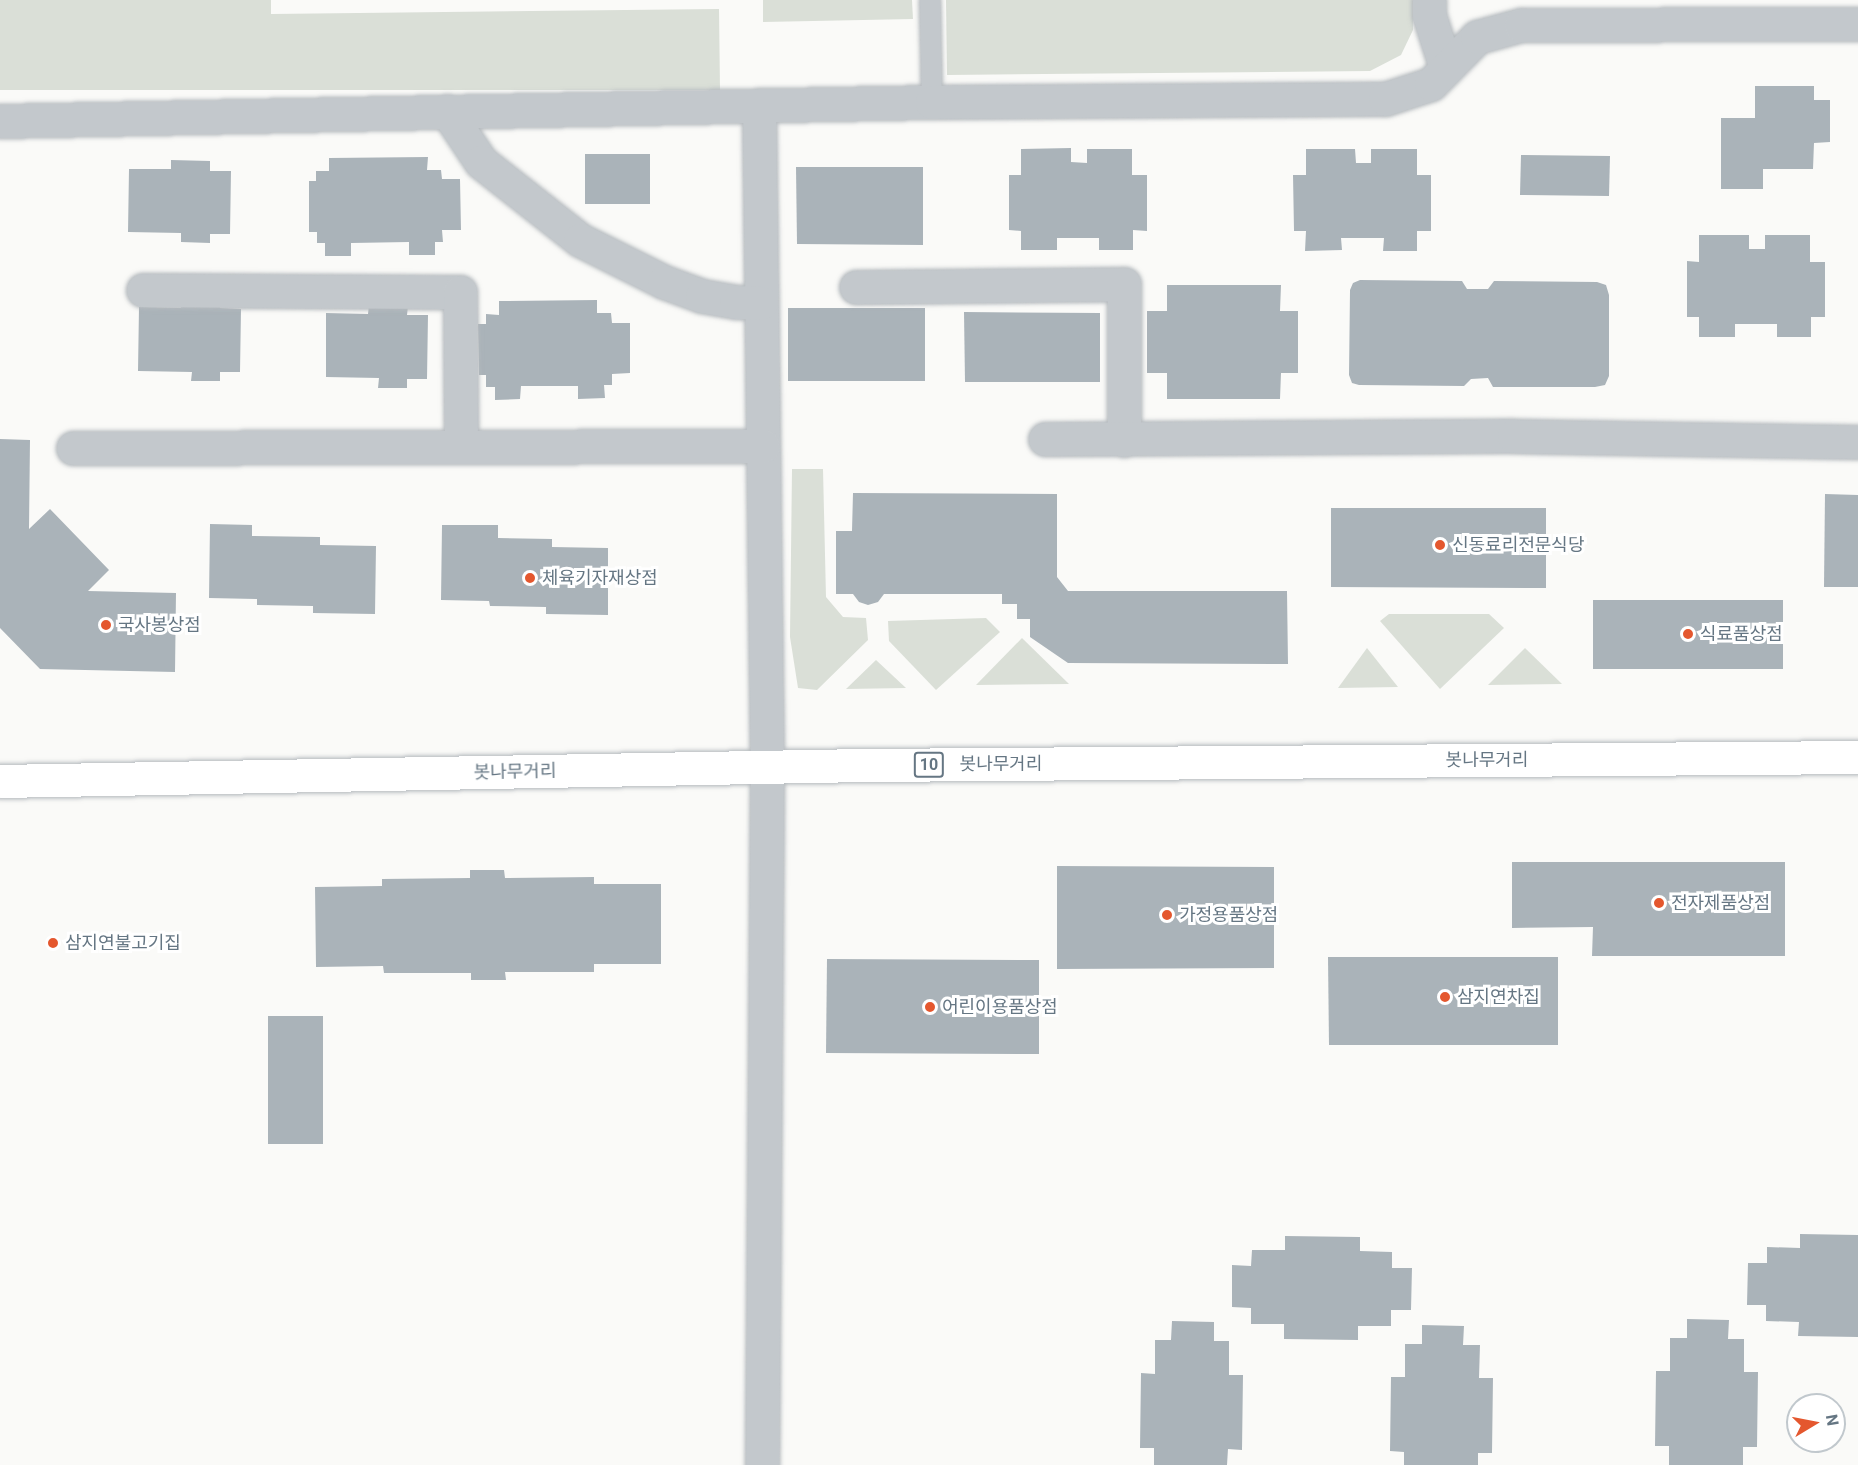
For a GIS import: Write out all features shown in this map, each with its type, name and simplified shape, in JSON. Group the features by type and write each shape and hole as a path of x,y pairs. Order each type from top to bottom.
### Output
{"main road":[{"name":"봇나무거리","path":"0,781 892,765 1858,757"}],"street":[{"path":"1429,0 1429,15 1446,68"},
{"path":"0,120 932,102 1385,99 1431,84 1477,37 1521,25 1858,24"},
{"path":"759,105 767,769 762,1465"},
{"path":"447,111 481,162 580,240 664,282 693,292 736,302 761,303"},
{"path":"856,287 1125,284 1124,440"},
{"path":"143,290 460,292 461,447"},
{"path":"1045,439 1514,436 1858,442"},
{"path":"73,448 763,446"}],"lane":[{"path":"930,0 932,102"}],"shaded area":[{"path":"0,0 271,0 271,14 719,9 720,90 0,90"},
{"path":"763,0 912,0 913,19 763,22"},
{"path":"946,0 1413,0 1413,30 1401,55 1370,71 947,75"},
{"path":"792,469 823,469 826,597 843,617 866,618 868,640 817,690 798,688 790,637"},
{"path":"1389,614 1489,614 1504,628 1440,689 1380,621"},
{"path":"986,618 1000,632 936,690 889,641 888,621"},
{"path":"1022,638 1069,684 976,685"},
{"path":"1367,648 1398,687 1338,688"},
{"path":"1525,648 1562,684 1488,685"},
{"path":"876,660 906,688 846,689"}],"building":[{"path":"1755,86 1814,86 1814,100 1830,100 1830,142 1814,143 1813,169 1763,169 1763,189 1721,189 1721,118 1755,118"},
{"path":"1071,148 1071,162 1087,163 1087,149 1132,149 1132,175 1147,175 1147,231 1133,230 1133,250 1099,250 1099,238 1057,238 1057,250 1021,250 1021,231 1009,230 1009,175 1021,175 1021,149"},
{"path":"1306,149 1355,149 1356,163 1371,163 1371,149 1417,149 1417,175 1431,175 1431,231 1417,231 1417,251 1383,251 1384,238 1341,238 1342,250 1305,251 1306,231 1294,231 1293,175 1306,175"},
{"path":"585,154 650,154 650,204 585,204"},
{"path":"1521,155 1610,156 1609,196 1520,195"},
{"path":"428,157 427,170 441,170 442,179 460,179 461,230 442,230 443,242 435,242 435,255 409,255 409,242 351,243 351,256 325,256 325,243 317,243 317,232 309,232 309,181 316,181 316,171 329,171 329,158"},
{"path":"171,160 210,161 210,171 231,171 230,234 210,234 210,243 181,242 181,233 128,232 129,169 171,169"},
{"path":"796,167 923,167 923,245 797,244"},
{"path":"1699,235 1749,235 1749,249 1765,249 1765,235 1810,235 1810,262 1825,262 1825,317 1811,317 1811,337 1777,337 1777,324 1735,324 1735,337 1699,337 1699,317 1687,317 1687,261 1699,262"},
{"path":"1360,280 1462,281 1467,289 1488,289 1494,281 1597,282 1606,285 1609,295 1609,376 1605,385 1595,387 1493,387 1488,378 1471,379 1464,386 1359,385 1352,383 1349,375 1350,290 1353,283"},
{"path":"1167,285 1281,285 1280,311 1298,311 1298,373 1281,373 1280,399 1167,399 1167,373 1147,373 1147,311 1167,311"},
{"path":"181,299 221,299 220,308 241,309 240,372 220,372 220,381 191,381 192,372 138,371 139,307 181,308"},
{"path":"597,300 597,313 611,313 612,323 630,323 630,373 612,374 612,385 604,385 605,398 578,399 578,386 521,386 520,399 495,400 495,387 486,387 486,375 479,375 478,324 486,324 486,314 499,315 499,301"},
{"path":"369,305 408,306 407,315 428,315 427,379 407,379 407,388 378,388 379,378 326,377 326,313 368,314"},
{"path":"788,308 925,308 925,381 788,381"},
{"path":"964,312 1100,313 1100,382 965,382"},
{"path":"0,439 30,440 29,529 50,509 109,570 88,591 176,593 175,672 40,669 0,628"},
{"path":"853,493 1057,494 1057,577 1068,591 1287,591 1288,664 1068,663 1030,637 1030,619 1017,619 1017,604 1002,604 1002,594 884,594 878,602 868,605 859,602 853,594 836,594 836,531 852,531"},
{"path":"1825,494 1858,495 1858,587 1824,587"},
{"path":"1331,508 1546,508 1546,588 1331,587"},
{"path":"210,524 252,525 252,536 320,537 320,545 376,546 375,614 313,613 313,606 257,605 257,599 209,598"},
{"path":"442,525 498,525 498,538 552,539 552,547 608,548 608,615 546,614 546,607 490,606 489,601 441,600"},
{"path":"1593,600 1783,600 1783,669 1593,669"},
{"path":"1512,862 1785,862 1785,956 1592,956 1593,927 1512,928"},
{"path":"1057,866 1274,867 1274,968 1057,969"},
{"path":"470,870 504,870 505,878 594,877 594,884 661,884 661,964 594,964 594,972 505,972 506,980 471,980 471,973 384,973 383,966 316,967 315,887 382,886 382,879 470,878"},
{"path":"1328,957 1558,957 1558,1045 1329,1045"},
{"path":"827,959 1039,960 1039,1054 826,1053"},
{"path":"268,1016 323,1016 323,1144 268,1144"},
{"path":"1800,1234 1858,1235 1858,1337 1798,1336 1799,1322 1766,1321 1766,1305 1747,1305 1748,1263 1767,1263 1767,1247 1800,1248"},
{"path":"1285,1236 1360,1237 1360,1251 1392,1252 1392,1268 1412,1268 1411,1310 1391,1310 1391,1326 1358,1326 1358,1340 1284,1339 1284,1324 1251,1324 1251,1308 1232,1307 1232,1265 1251,1266 1252,1250 1285,1250"},
{"path":"1687,1319 1729,1320 1728,1339 1744,1339 1744,1372 1758,1372 1757,1447 1743,1447 1743,1465 1669,1465 1669,1446 1655,1446 1656,1371 1670,1371 1670,1338 1687,1338"},
{"path":"1172,1321 1214,1322 1214,1341 1229,1341 1229,1375 1243,1375 1242,1450 1228,1449 1227,1465 1154,1465 1154,1448 1140,1448 1141,1373 1155,1374 1155,1340 1171,1340"},
{"path":"1422,1325 1464,1326 1463,1345 1480,1345 1479,1378 1493,1378 1492,1453 1478,1453 1478,1465 1404,1465 1404,1452 1390,1451 1391,1377 1405,1377 1405,1344 1422,1344"}],"place":[{"name":"신동료리전문식당","path":"1440,545"},
{"name":"체육기자재상점","path":"530,578"},
{"name":"국사봉상점","path":"106,625"},
{"name":"식료품상점","path":"1688,634"},
{"name":"전자제품상점","path":"1659,903"},
{"name":"가정용품상점","path":"1167,915"},
{"name":"삼지연불고기집","path":"53,943"},
{"name":"삼지연차집","path":"1445,997"},
{"name":"어린이용품상점","path":"930,1007"}]}
